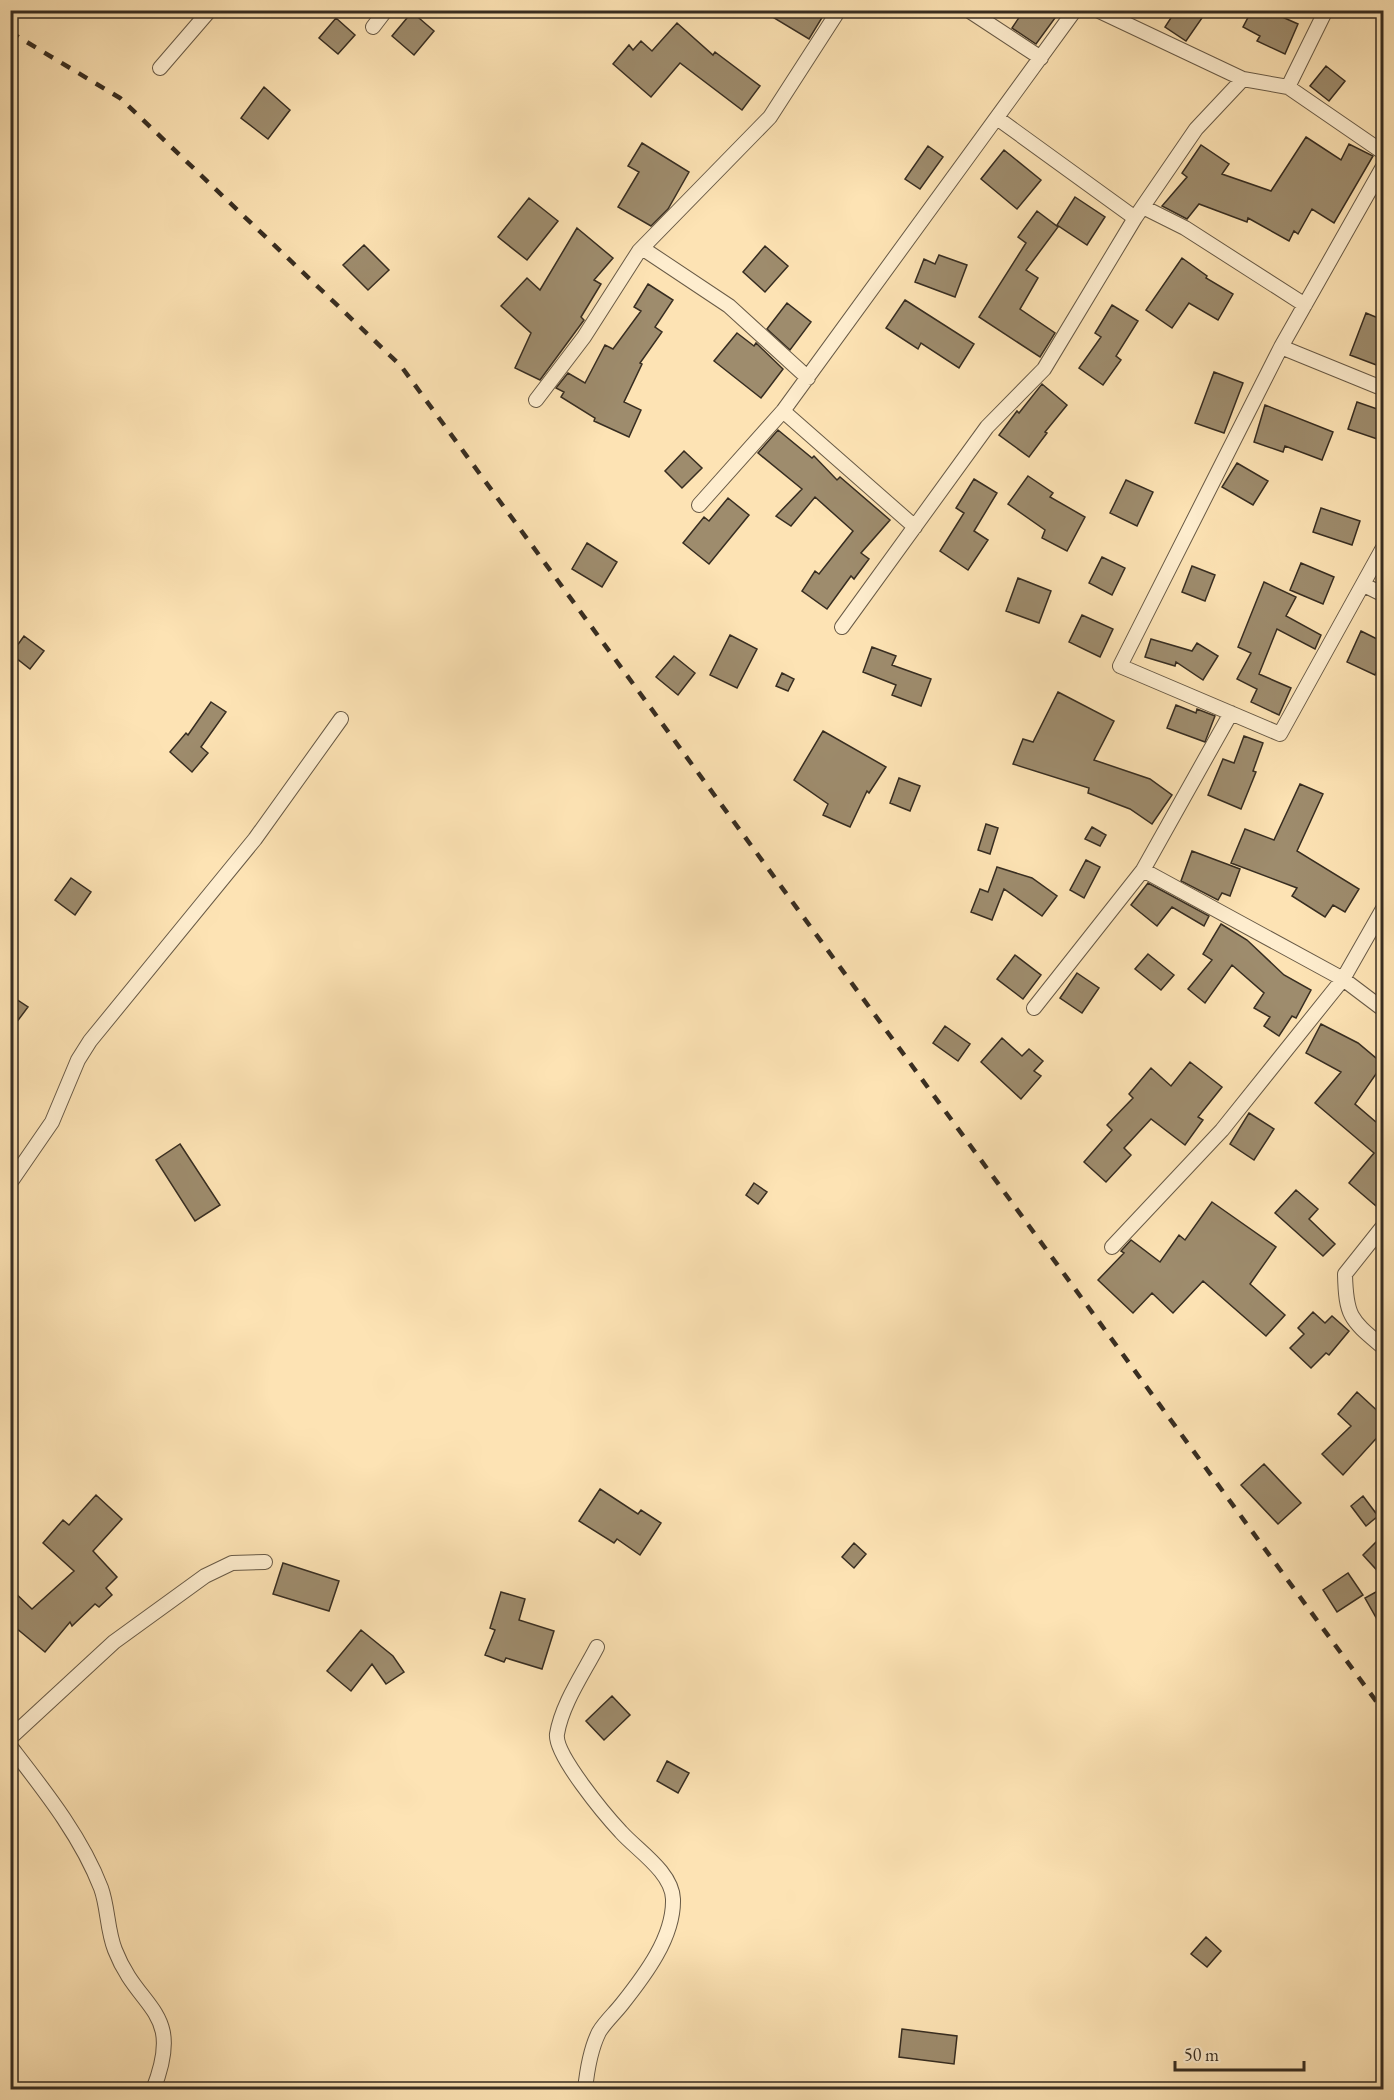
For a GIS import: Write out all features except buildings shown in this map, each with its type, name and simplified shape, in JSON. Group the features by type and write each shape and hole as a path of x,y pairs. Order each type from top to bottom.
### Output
{"street":[{"path":"160,68 210,10"},
{"path":"373,27 386,10"},
{"path":"536,399 584,337 642,248 770,117 839,10"},
{"path":"968,10 1041,58"},
{"path":"699,505 783,411 1075,10"},
{"path":"1097,10 1243,79 1288,87 1383,153"},
{"path":"1288,87 1322,12"},
{"path":"842,627 987,427 1044,369 1139,212 1196,129 1243,79"},
{"path":"997,118 1139,212 1185,228 1305,305"},
{"path":"1383,165 1281,347 1120,666 1280,734 1364,585 1383,546"},
{"path":"642,248 729,306 808,378"},
{"path":"1281,347 1383,389"},
{"path":"783,411 915,527"},
{"path":"1364,585 1383,595"},
{"path":"1034,1008 1143,870 1232,713"},
{"path":"10,1182 52,1122 78,1060 90,1041 255,839 341,719"},
{"path":"1143,870 1343,979 1383,1010"},
{"path":"1112,1247 1222,1130 1343,979 1383,907"},
{"path":"1383,1225 1345,1274 1346,1303 1354,1322 1383,1348"},
{"path":"10,1738 114,1642 206,1576 232,1563 265,1562"},
{"path":"585,2090 589,2059 600,2032 651,1960 673,1919 673,1896 661,1872 620,1832 561,1755 556,1737 563,1714 597,1647"},
{"path":"10,1746 55,1805 86,1858 102,1890 115,1951 132,1981 156,2012 165,2039 160,2070 153,2090"}],"railway":[{"path":"10,32 120,98 401,366 1384,1712"}]}
